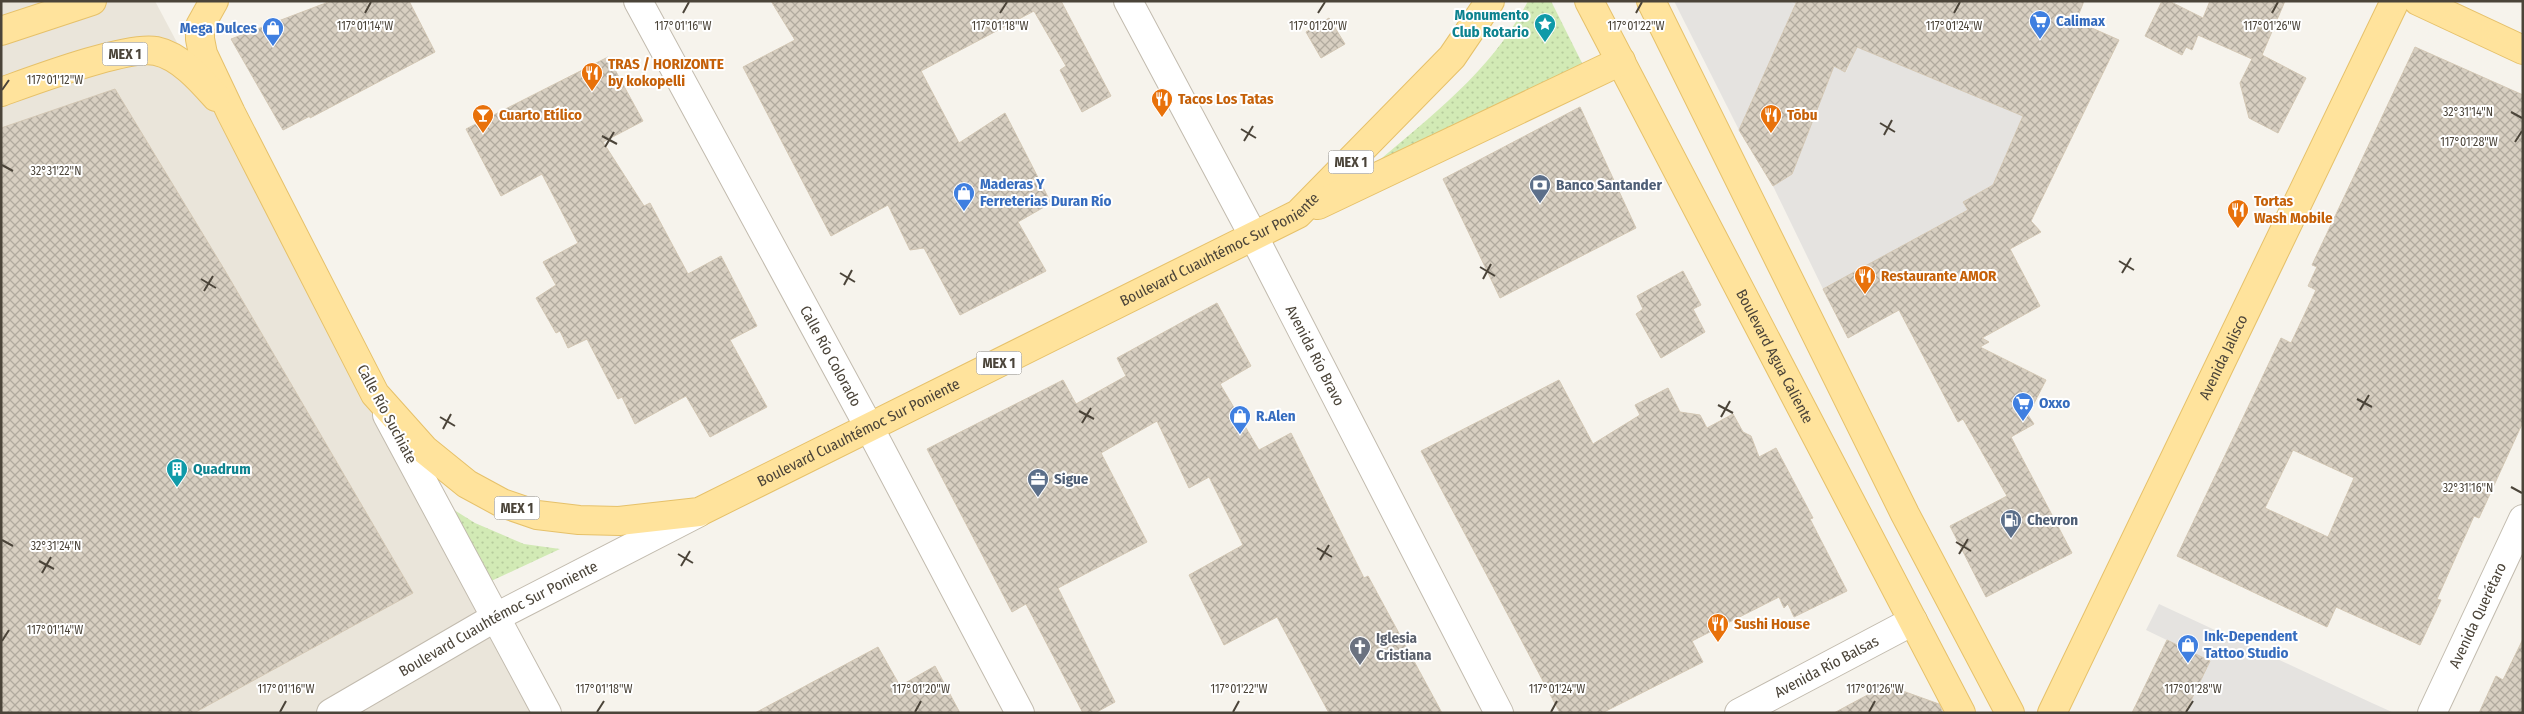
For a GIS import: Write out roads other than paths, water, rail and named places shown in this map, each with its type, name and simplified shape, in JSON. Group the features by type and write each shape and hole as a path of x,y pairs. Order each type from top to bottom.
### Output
{"main road":[{"path":"1,31 92,1"},
{"path":"214,1 200,26 200,39 204,54 231,113"},
{"name":"Boulevard Cuauhtémoc Sur Poniente","path":"699,512 1298,214 1452,57 1490,1"},
{"name":"Boulevard Agua Caliente","path":"1589,1 1721,257 1748,305 1961,713"},
{"path":"1651,1 1905,514 2010,713"},
{"name":"Avenida Jalisco","path":"2052,713 2395,1"},
{"path":"2418,1 2523,50"},
{"name":"MEX 1","path":"1,92 87,63 134,51 156,51 178,61 201,80 231,113"},
{"path":"1298,214 1621,61"},
{"name":"Calle Río Suchiate","path":"231,113 375,394"},
{"name":"MEX 1","path":"375,394 425,450 467,484 502,503 538,515 579,520 620,521 699,512"}],"street":[{"name":"Calle Río Colorado","path":"638,1 869,427 1020,713"},
{"name":"Avenida Río Bravo","path":"1128,1 1254,237 1499,713"},
{"name":"Calle Río Suchiate","path":"375,394 547,713"},
{"name":"Boulevard Cuauhtémoc Sur Poniente","path":"331,713 496,617 699,512"},
{"name":"Avenida Querétaro","path":"2432,713 2523,519"},
{"name":"Avenida Río Balsas","path":"1739,713 1913,621"}],"place":[{"name":"Calimax","path":"2040,40"},
{"name":"Monumento Club Rotario","path":"1545,43"},
{"name":"Mega Dulces","path":"273,47"},
{"name":"TRAS / HORIZONTE by kokopelli","path":"592,92"},
{"name":"Tacos Los Tatas","path":"1162,118"},
{"name":"Cuarto Etílico","path":"483,134"},
{"name":"Tōbu","path":"1771,134"},
{"name":"Banco Santander","path":"1540,204"},
{"name":"Maderas Y Ferreterias Duran Río","path":"964,212"},
{"name":"Tortas Wash Mobile","path":"2238,229"},
{"name":"Restaurante AMOR","path":"1865,295"},
{"name":"Oxxo","path":"2023,422"},
{"name":"R.Alen","path":"1240,435"},
{"name":"Quadrum","path":"177,488"},
{"name":"Sigue","path":"1038,498"},
{"name":"Chevron","path":"2011,539"},
{"name":"Sushi House","path":"1718,643"},
{"name":"Ink-Dependent Tattoo Studio","path":"2188,664"},
{"name":"Iglesia Cristiana","path":"1360,666"}]}
